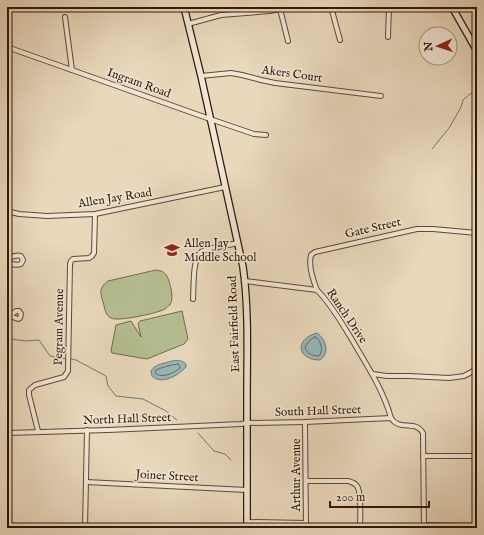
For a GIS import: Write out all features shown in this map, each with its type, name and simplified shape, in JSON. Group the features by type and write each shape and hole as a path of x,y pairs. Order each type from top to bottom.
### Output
{"main road":[{"name":"East Fairfield Road","path":"184,7 201,76 245,281 247,306 247,525"},
{"path":"452,7 477,51"}],"street":[{"path":"188,24 220,15 270,11 287,7"},
{"path":"330,7 340,40"},
{"path":"388,37 389,7"},
{"path":"280,9 288,41"},
{"path":"64,17 72,70"},
{"name":"Ingram Road","path":"7,47 254,134 266,135"},
{"name":"Akers Court","path":"201,76 231,73 275,83 381,96"},
{"name":"Allen Jay Road","path":"7,211 19,214 47,216 95,214 225,187"},
{"name":"Pegram Avenue","path":"38,431 29,390 36,385 64,377 68,371 70,264 73,259 89,258 94,253 95,214"},
{"name":"Gate Street","path":"317,290 310,263 312,255 315,252 417,228 477,232"},
{"path":"193,299 196,260 201,252 238,243"},
{"name":"Ranch Drive","path":"245,281 317,290 333,309 372,374 380,388 391,418"},
{"path":"372,374 387,376 453,378 464,376 477,369"},
{"path":"391,418 398,424 417,426 423,433 424,526 477,526"},
{"name":"South Hall Street","path":"247,423 391,418"},
{"name":"Arthur Avenue","path":"305,422 306,528"},
{"name":"North Hall Street","path":"7,433 247,423"},
{"path":"85,528 87,430"},
{"path":"423,456 477,456"},
{"path":"306,481 348,481 357,486 360,492 360,528"},
{"name":"Joiner Street","path":"86,482 247,490"},
{"path":"247,525 306,523"}],"green space":[{"path":"156,270 164,273 169,281 172,296 170,305 161,311 147,315 121,319 111,318 106,313 101,293 102,288 108,281"},
{"path":"182,311 188,339 184,344 147,359 112,353 111,351 116,325 131,321 141,337 138,324 140,321"}],"water":[{"path":"317,333 323,339 326,346 325,354 320,360 307,357 301,349 305,340"},
{"path":"178,360 183,362 186,364 186,367 179,373 169,378 160,380 152,376 151,371 155,367"}],"waterway":[{"path":"432,149 449,128 461,107 463,100 470,94 477,91"},
{"path":"7,341 10,339 26,341 39,340 50,356 66,359"},
{"path":"71,359 76,360 106,376 108,386 116,396 143,399 166,411 177,420"},
{"path":"198,433 214,451 225,454 231,460"}],"place":[{"name":"Allen Jay Middle School","path":"172,250"}]}
